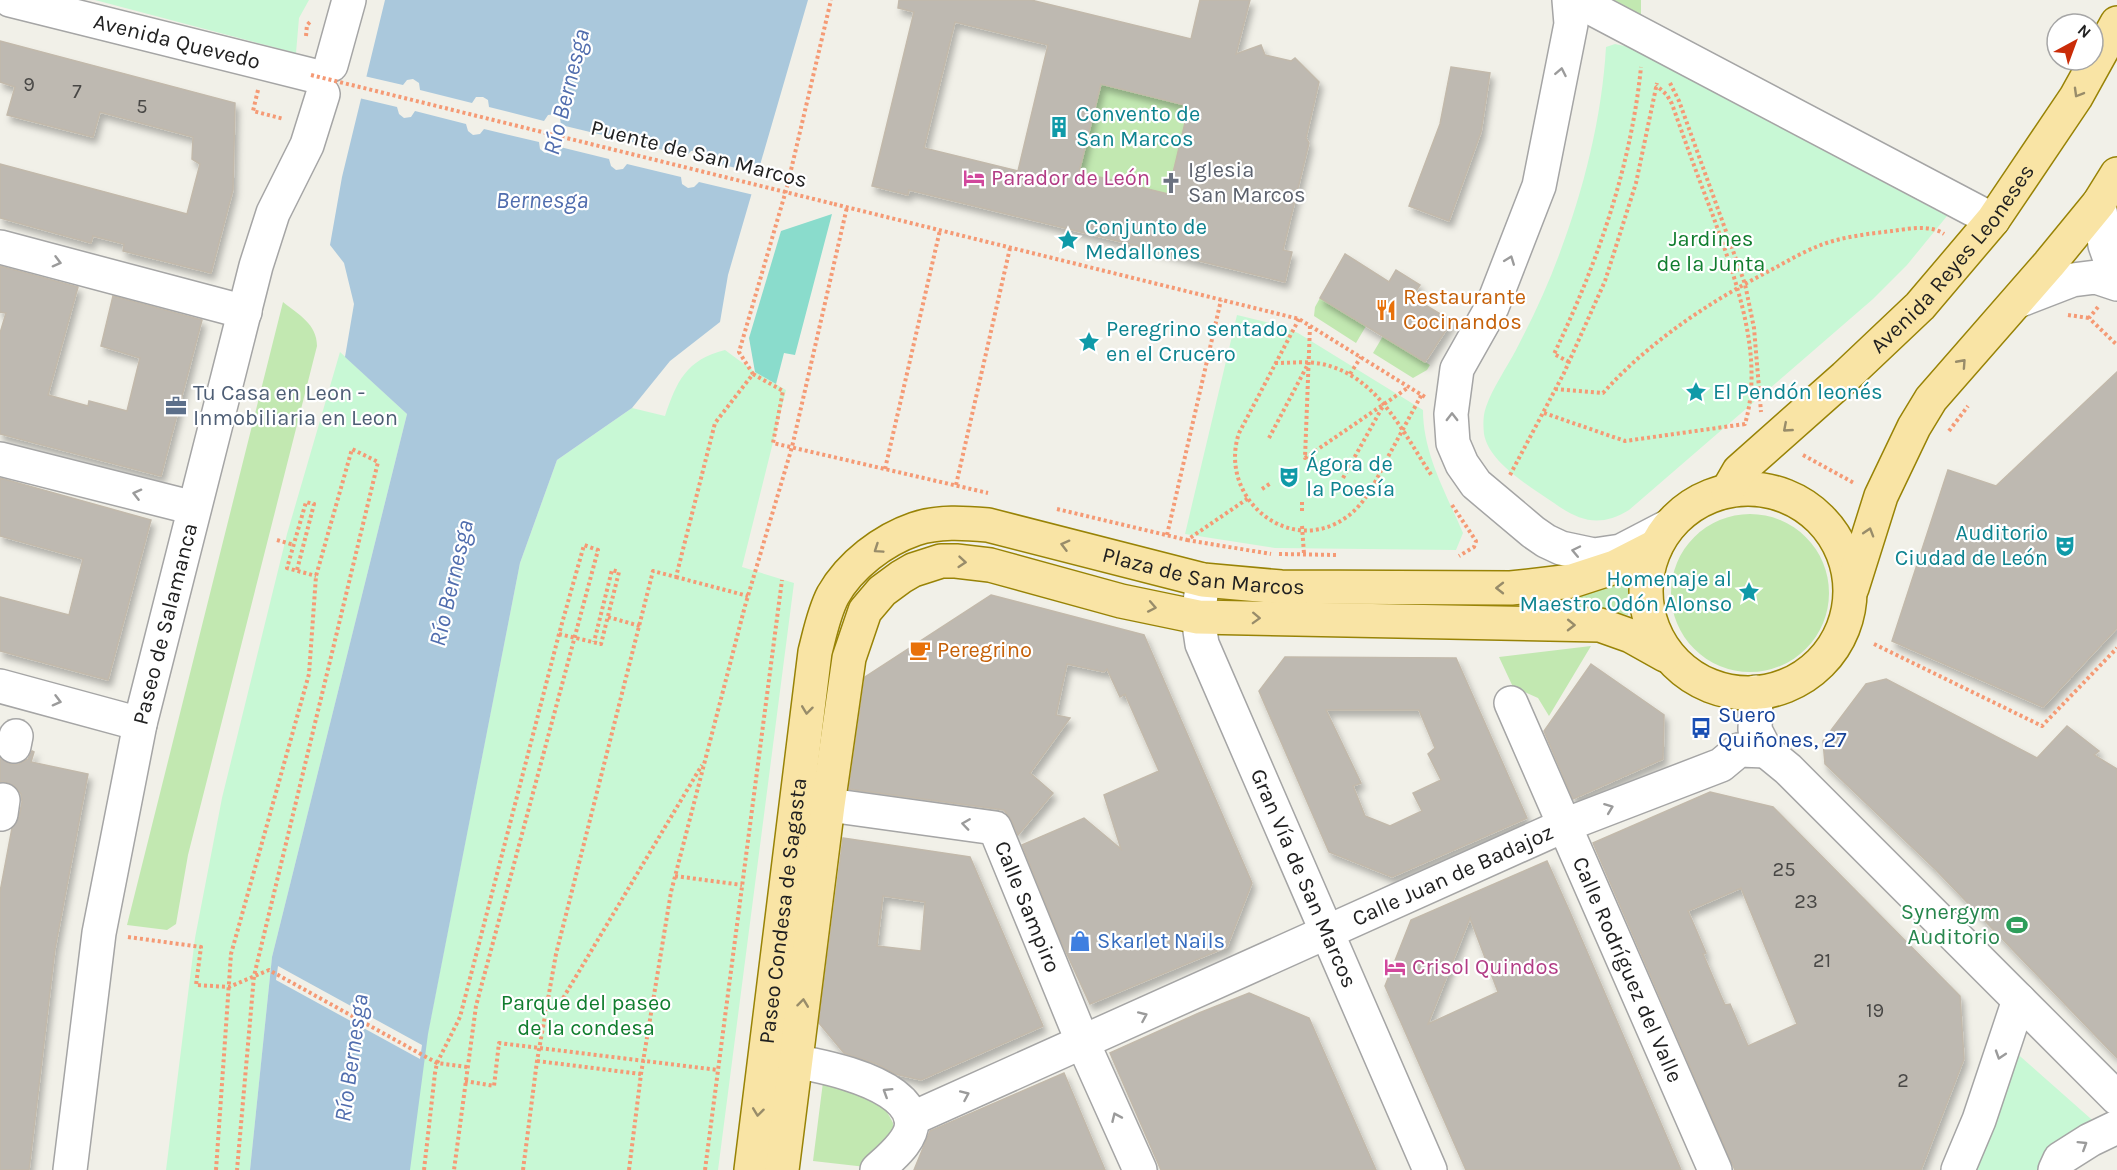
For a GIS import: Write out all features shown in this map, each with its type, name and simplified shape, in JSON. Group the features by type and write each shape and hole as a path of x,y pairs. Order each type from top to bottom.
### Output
{"main road":[{"name":"Avenida Reyes Leoneses","path":"1728,490 1739,471 1747,463 1845,377 1920,306 1993,220 2076,97 2117,23"},
{"path":"1852,588 1848,567 1837,539 1817,514 1790,496 1759,487 1728,490 1706,498 1686,510 1663,536 1647,573 1646,601 1653,628 1665,655 1686,674 1713,688 1768,691 1792,684 1813,670 1830,653 1843,630 1850,612 1852,588 1874,515 1914,427 1931,399 2018,301 2099,203 2117,174"},
{"name":"Plaza de San Marcos","path":"815,652 823,621 834,594 855,566 881,546 916,528 951,523 988,525 1203,580 1281,587 1511,588 1572,581 1615,567 1663,536"},
{"name":"Plaza de San Marcos","path":"849,657 865,611 882,591 913,570 941,561 990,565 1121,602 1198,617 1600,626 1631,636 1665,655"},
{"name":"Paseo Condesa de Sagasta","path":"780,1059 796,800 815,652"},
{"name":"Paseo Condesa de Sagasta","path":"765,1169 780,1059 828,805 849,657"}],"street":[{"name":"Avenida Quevedo","path":"10,0 322,78"},
{"name":"Paseo de Salamanca","path":"70,1170 99,933 141,724 256,266 273,213 307,145 322,78 349,0"},
{"path":"1569,0 1571,24 1539,186 1492,307 1457,369 1451,414 1453,443 1462,464 1476,484 1533,532 1561,548 1594,555 1615,553 1663,536"},
{"path":"1576,0 1993,220"},
{"path":"2099,203 2112,289"},
{"path":"0,247 245,312"},
{"path":"2018,301 2072,280 2096,277 2112,289"},
{"path":"0,459 194,508"},
{"name":"Gran Vía de San Marcos","path":"1203,580 1198,617 1202,644 1430,1170"},
{"path":"0,686 141,724"},
{"path":"1754,692 1740,712 1752,751 1788,769 2117,1098"},
{"name":"Calle Rodríguez del Valle","path":"1511,703 1715,1170"},
{"name":"Calle Juan de Badajoz","path":"911,1119 1565,825 1752,751"},
{"name":"Calle Sampiro","path":"796,800 995,828 1083,1043 1140,1170"},
{"path":"1958,1170 1979,1120 2019,1000"},
{"path":"780,1059 856,1076 890,1092 904,1105 911,1119 908,1134 895,1153 877,1170"},
{"path":"2055,1170 2060,1159 2090,1140 2117,1127"}],"path":[{"path":"831,0 787,187 739,352 753,374 783,391 773,443 991,494"},
{"path":"1569,362 1554,354 1589,275 1610,214 1635,106 1644,36"},
{"path":"265,63 253,111 292,122"},
{"path":"1663,75 1679,101 1745,284 1754,328 1760,411 1764,417"},
{"path":"1511,482 1510,473 1556,389 1602,290 1636,183 1657,77"},
{"name":"Puente de San Marcos","path":"322,78 1299,319 1432,401"},
{"path":"1544,412 1625,441 1745,424 1750,406 1750,358 1738,287 1672,104 1667,95 1656,85"},
{"path":"629,1170 641,1074 675,876 748,596 792,447 848,207"},
{"path":"1556,389 1603,393 1652,345 1738,287 1815,247 1851,237 1906,229 1936,229 1946,235"},
{"path":"885,469 940,230"},
{"path":"956,485 1010,248"},
{"path":"2089,318 2112,289"},
{"path":"1167,535 1221,300"},
{"path":"2066,315 2089,318 2117,345"},
{"path":"1299,319 1239,433 1235,447 1234,463 1237,479 1259,512 1279,525 1318,529 1334,524 1354,511 1369,492 1426,386"},
{"path":"1310,325 1305,458 1409,387"},
{"path":"1350,374 1361,357"},
{"path":"1275,363 1308,363 1336,368 1350,374 1370,388 1384,404 1438,484"},
{"path":"1269,438 1308,363"},
{"path":"676,577 715,423 753,374"},
{"path":"1342,478 1384,404"},
{"path":"1944,439 1969,404"},
{"path":"216,1170 231,954 309,674 316,576 352,449 378,462 255,976 237,1170"},
{"path":"1798,452 1863,488"},
{"path":"1262,489 1271,483"},
{"path":"1187,540 1249,498"},
{"path":"1302,501 1302,511"},
{"path":"297,570 314,504 306,502 287,568 316,576"},
{"path":"1449,556 1461,556 1474,547 1476,541 1450,502"},
{"path":"1048,507 1187,540 1275,554 1348,555"},
{"path":"1302,527 1304,554"},
{"path":"277,540 294,545"},
{"path":"424,1170 437,1063 460,1017 584,545 598,550 476,1006 454,1170"},
{"path":"559,634 601,644 619,572 612,570 594,642"},
{"path":"523,1170 539,1047 556,954 653,571 748,596"},
{"path":"705,1170 782,579"},
{"path":"608,617 640,626"},
{"path":"1874,644 2042,726 2117,648"},
{"path":"546,1009 556,1010 705,759"},
{"path":"675,876 742,885"},
{"path":"125,936 201,947 196,985 229,987 269,970 437,1063 467,1067"},
{"path":"465,1082 494,1086 499,1043 718,1070"},
{"path":"537,1061 641,1074"}],"green space":[{"path":"95,0 309,0 299,18 296,53"},
{"path":"1611,0 1641,0 1641,24"},
{"name":"Jardines de la Junta","path":"1615,44 1634,48 1671,70 1947,216 1907,265 1873,299 1629,510 1609,519 1590,520 1563,509 1534,490 1502,464 1488,445 1484,434 1484,420 1489,400 1539,303 1568,230 1584,179 1596,126 1606,47"},
{"path":"1101,84 1189,106 1168,194 1079,172"},
{"path":"1320,298 1366,326 1356,343 1314,316 1315,307"},
{"path":"283,302 310,326 317,346 188,855 176,924 167,930 127,925"},
{"path":"1237,315 1278,325 1298,333 1423,410 1431,458 1463,533 1456,550 1275,548 1185,534"},
{"path":"1383,336 1430,365 1427,370 1413,378 1373,353"},
{"name":"Parque del paseo de la condesa","path":"725,350 755,372 786,390 742,567 794,583 718,1170 405,1170 410,1124 520,563 557,460 632,408 665,416 679,382 692,366 712,354"},
{"path":"340,352 407,414 272,957 250,1170 166,1170 195,938 222,798 287,534"},
{"path":"1750,514 1780,520 1794,527 1806,537 1816,549 1823,563 1829,593 1823,623 1816,637 1806,649 1794,659 1780,666 1750,672 1720,666 1706,659 1694,649 1684,637 1677,623 1671,593 1677,563 1684,549 1694,537 1706,527 1720,520"},
{"path":"1629,576 1628,615 1587,609 1530,613 1528,601"},
{"path":"1591,646 1549,716 1538,698 1513,687 1499,657"},
{"path":"2013,1050 2099,1126 2049,1157 2039,1170 1971,1170"},
{"path":"823,1082 853,1089 871,1098 880,1104 893,1122 894,1135 866,1167 813,1161"}],"shaded area":[{"path":"832,214 795,355 784,353 776,384 755,372 749,338 781,231"}],"water":[{"name":"Bernesga","path":"385,0 808,0 728,275 720,322 670,361 632,408 557,460 520,563 428,1034 410,1170 250,1170 272,957 407,414 345,357 354,304 344,263 330,245 342,177"}],"pier":[{"path":"364,72 364,76 403,85 407,80 413,79 419,83 420,90 472,103 476,97 483,97 488,100 489,107 544,121 548,115 555,114 560,118 561,125 615,138 619,133 626,132 631,136 632,142 686,156 691,151 697,150 703,153 704,160 760,174 754,195 699,182 694,187 688,188 682,184 681,177 627,164 623,169 616,170 611,166 609,159 556,146 552,151 545,153 540,149 539,142 484,129 480,134 473,135 468,131 466,124 415,111 411,117 404,118 399,114 397,107 359,98 357,101"},
{"path":"278,966 422,1045 420,1059 276,980"}],"building":[{"name":"Convento de San Marcos","path":"899,0 1031,0 1191,39 1200,0 1250,0 1236,54 1261,45 1265,55 1291,61 1295,58 1319,82 1306,138 1309,143 1283,250 1292,252 1285,282 909,190 908,195 872,186 914,12 898,8","holes":["955,22 1048,45 1018,171 924,148","1101,84 1189,106 1168,194 1079,172"]},
{"path":"0,41 235,103 233,190 211,273 123,251 124,244 93,236 91,243 0,218 0,164 187,214 200,164 192,159 193,137 100,112 93,137 7,115 15,87 0,82"},
{"path":"1451,67 1490,73 1481,132 1449,221 1409,206 1440,124"},
{"name":"Restaurante Cocinandos","path":"1345,254 1389,282 1396,270 1420,285 1412,297 1452,321 1425,362 1320,298"},
{"path":"0,266 78,287 48,395 88,406 89,401 127,411 140,358 101,346 113,296 202,320 161,476 0,434 0,333 6,313 0,312"},
{"name":"Auditorio Ciudad de León","path":"2117,372 2117,628 2043,707 1892,641 1948,470 1996,486"},
{"path":"0,478 151,520 108,680 0,651 0,597 69,615 83,559 0,536"},
{"path":"991,595 1144,635 1252,883 1227,947 1090,1004 1061,941 1022,845 1084,818 1121,849 1104,795 1159,771 1125,694 1120,697 1107,669 1104,672 1067,664 1056,715 1070,718 1030,773 1053,793 1018,835 1004,810 849,789 865,677"},
{"path":"1285,657 1456,658 1527,818 1392,877 1329,852 1259,691","holes":["1326,710 1419,710 1435,748 1428,754 1441,780 1413,793 1422,811 1390,826 1365,816 1353,786 1361,783"]},
{"path":"1591,664 1664,715 1663,759 1573,799 1544,731"},
{"path":"1886,679 2037,758 2067,726 2099,751 2094,755 2117,769 2117,1058 1936,870 1825,764 1823,741 1866,684"},
{"path":"32,751 34,752 31,762 88,774 55,949 29,1170 0,1170 0,892 12,828 19,817 22,802 21,794 15,786 0,782 0,758 10,764 19,764 28,759"},
{"path":"1710,792 1773,807 1960,996 1964,1059 1921,1170 1735,1170 1593,843","holes":["1741,888 1797,1024 1748,1046 1730,1004 1725,1005 1688,911"]},
{"path":"843,838 970,857 1043,1026 921,1080 895,1074 877,1064 844,1053 819,1023","holes":["883,896 925,902 921,951 877,946"]},
{"path":"1547,861 1681,1170 1466,1170 1385,986 1411,920","holes":["1470,918 1498,992 1428,1024"]},
{"path":"1249,993 1309,1018 1376,1170 1161,1170 1110,1053"},
{"path":"1064,1073 1105,1170 914,1170 930,1131"}],"place":[{"name":"Convento de San Marcos","path":"1059,127"},
{"name":"Parador de León","path":"974,178"},
{"name":"Iglesia San Marcos","path":"1171,183"},
{"name":"Conjunto de Medallones","path":"1068,240"},
{"name":"Restaurante Cocinandos","path":"1386,310"},
{"name":"Peregrino sentado en el Crucero","path":"1089,342"},
{"name":"El Pendón leonés","path":"1696,392"},
{"name":"Tu Casa en Leon - Inmobiliaria en Leon","path":"176,406"},
{"name":"Ágora de la Poesía","path":"1289,477"},
{"name":"Auditorio Ciudad de León","path":"2065,546"},
{"name":"Homenaje al Maestro Odón Alonso","path":"1749,592"},
{"name":"Peregrino","path":"920,650"},
{"name":"Suero Quiñones, 27","path":"1701,728"},
{"name":"Synergym Auditorio","path":"2017,925"},
{"name":"Skarlet Nails","path":"1080,941"},
{"name":"Crisol Quindos","path":"1395,967"}],"water label":[{"name":"Río Bernesga","path":"566,92"},
{"name":"Río Bernesga","path":"451,583"},
{"name":"Río Bernesga","path":"351,1058"}]}
